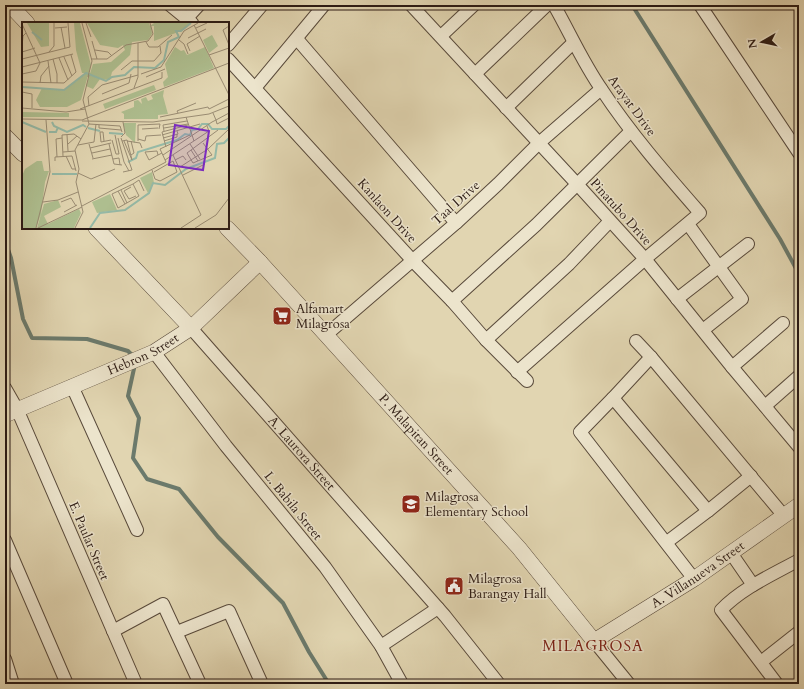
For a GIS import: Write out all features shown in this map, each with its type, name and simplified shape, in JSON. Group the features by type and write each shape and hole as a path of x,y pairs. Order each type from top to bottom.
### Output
{"street":[{"path":"10,5 26,22"},
{"path":"170,5 190,21 199,5"},
{"path":"229,44 262,5"},
{"path":"255,88 324,5"},
{"name":"Pinatubo Drive","path":"411,5 645,259 764,406 797,441"},
{"path":"441,36 474,5"},
{"path":"476,74 547,5"},
{"name":"Arayat Drive","path":"554,5 573,42 601,89 631,131 700,214 688,224"},
{"path":"700,5 799,153"},
{"path":"297,39 456,223"},
{"path":"506,108 573,42"},
{"name":"Kanlaon Drive","path":"229,60 413,261 452,301 486,340 527,381"},
{"name":"Taal Drive","path":"326,335 456,223 498,184 538,143 601,89"},
{"path":"452,301 536,225 631,131"},
{"path":"5,136 22,153"},
{"path":"486,340 569,264 610,221"},
{"path":"517,372 645,259 688,224 742,298 703,330"},
{"name":"A. Laurora Street","path":"97,229 191,328 438,608 499,684"},
{"name":"P. Malapitan Street","path":"228,229 260,262 519,548 629,684"},
{"path":"677,298 748,244"},
{"name":"Hebron Street","path":"11,412 148,355 191,328 260,262"},
{"path":"732,366 782,323"},
{"path":"636,342 651,357 784,516"},
{"name":"L. Babila Street","path":"148,355 226,446 325,567 381,646 402,684"},
{"path":"651,357 580,432 667,542 694,579"},
{"path":"764,406 799,376"},
{"path":"72,386 137,530"},
{"name":"E. Paular Street","path":"5,388 11,412 113,631 136,684"},
{"path":"613,398 708,511"},
{"path":"667,542 751,476"},
{"name":"A. Villanueva Street","path":"594,641 694,579 799,505"},
{"path":"5,540 67,684"},
{"path":"731,553 753,585"},
{"path":"778,684 721,610 726,604 753,585 799,560"},
{"path":"113,631 163,604 200,684"},
{"path":"381,646 438,608"},
{"path":"177,632 229,612 262,684"},
{"path":"761,662 799,632"},
{"path":"5,658 14,684"}],"waterway":[{"path":"632,5 780,239 799,274"},
{"path":"5,241 11,258 23,319 32,338 87,339 128,351 133,356"},
{"path":"135,364 128,396 139,418 133,458 147,479 179,489 218,537 283,603 309,652 329,684"}],"place":[{"name":"Alfamart Milagrosa","path":"282,316"},
{"name":"Milagrosa Elementary School","path":"411,504"},
{"name":"Milagrosa Barangay Hall","path":"454,586"}],"district":[{"name":"MILAGROSA","path":"593,646"}]}
